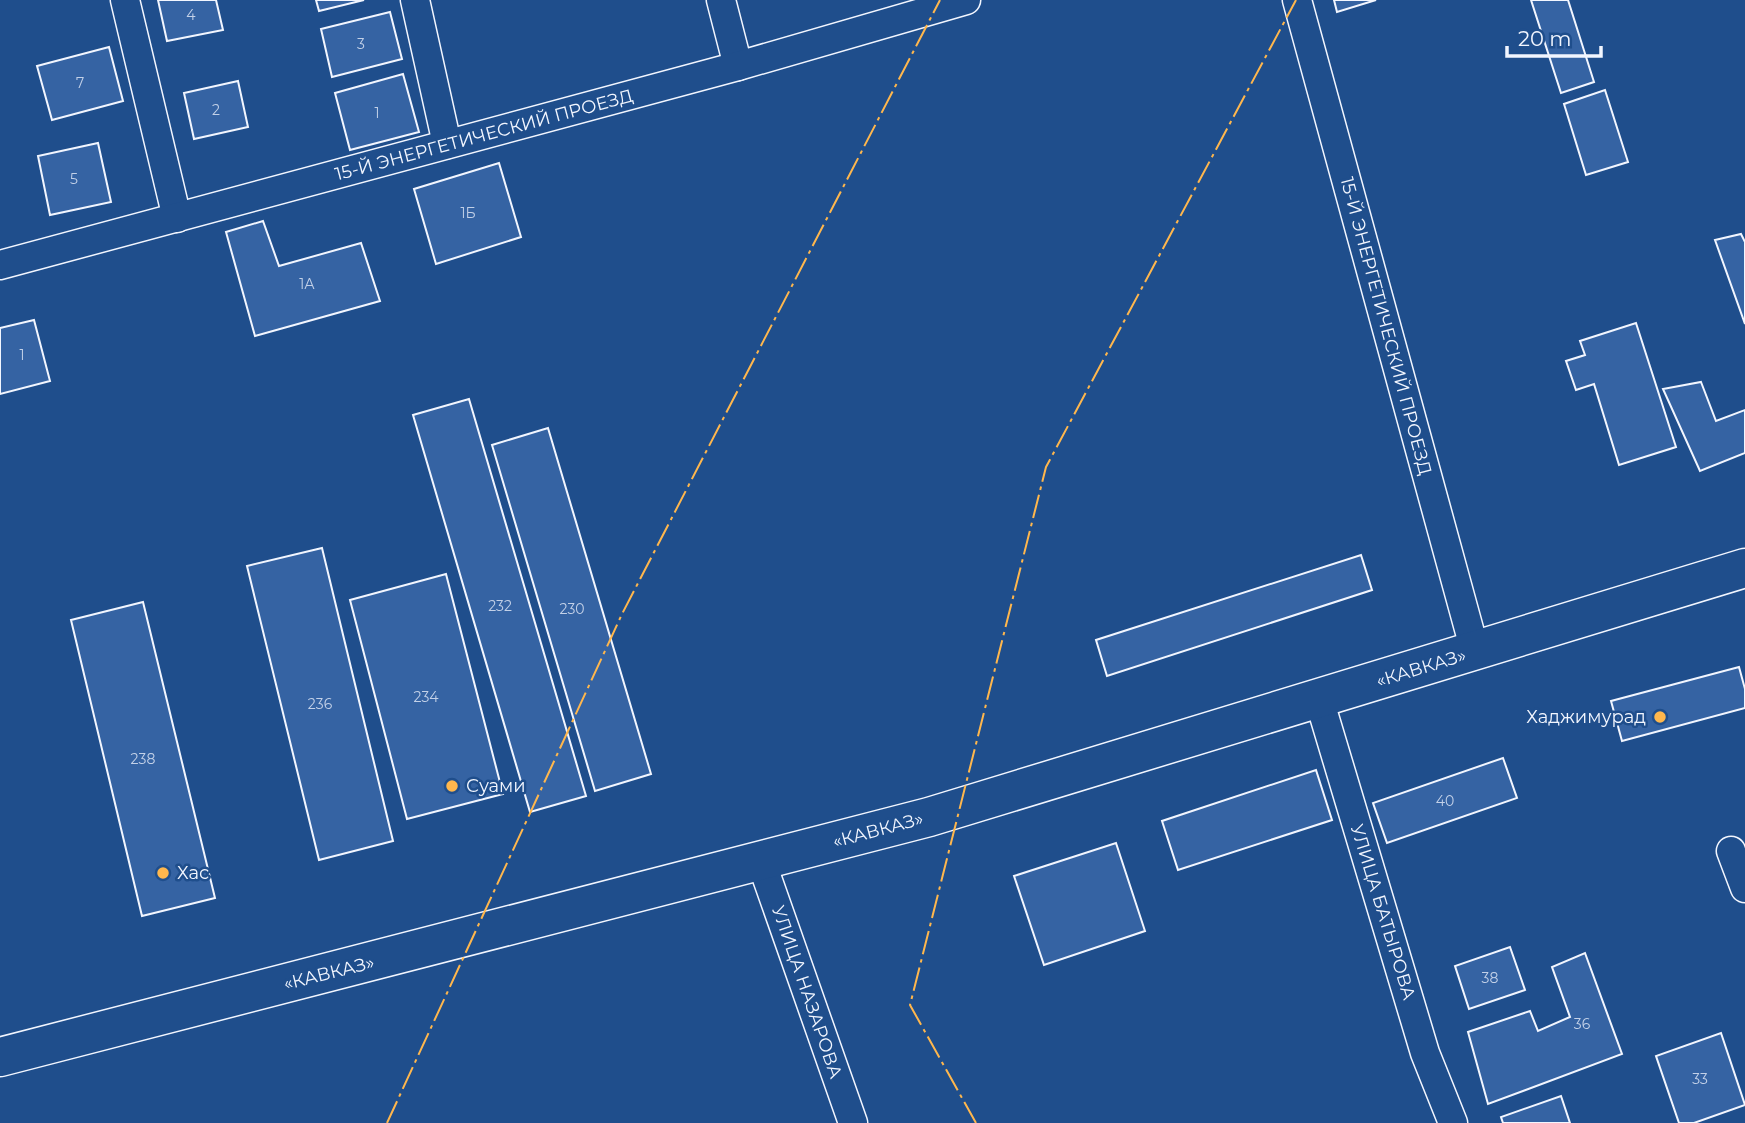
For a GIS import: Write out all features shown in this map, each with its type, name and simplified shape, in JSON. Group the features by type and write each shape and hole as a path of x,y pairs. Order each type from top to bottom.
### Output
{"highway":[{"name":"«КАВКАЗ»","path":"0,1058 929,817 1745,568"}],"street":[{"path":"125,0 177,218"},
{"path":"415,0 447,144"},
{"path":"721,0 738,65"},
{"name":"15-Й ЭНЕРГЕТИЧЕСКИЙ ПРОЕЗД","path":"0,265 738,65 966,0"},
{"name":"15-Й ЭНЕРГЕТИЧЕСКИЙ ПРОЕЗД","path":"1297,0 1475,651"},
{"name":"УЛИЦА БАТЫРОВА","path":"1319,699 1425,1053 1453,1123"},
{"path":"1731,851 1745,888"},
{"name":"УЛИЦА НАЗАРОВА","path":"761,861 853,1123"}],"building":[{"path":"158,0 216,0 223,30 167,41"},
{"path":"316,0 364,0 319,11"},
{"path":"1334,0 1376,0 1337,12"},
{"path":"1531,0 1568,0 1594,82 1561,93"},
{"path":"390,12 402,59 332,77 321,29"},
{"path":"109,47 123,101 52,120 37,66"},
{"path":"403,74 419,132 350,150 335,93"},
{"path":"238,81 248,127 194,139 184,93"},
{"path":"1605,90 1628,162 1586,175 1564,104"},
{"path":"98,143 111,202 50,215 38,156"},
{"path":"499,163 521,237 436,264 414,189"},
{"path":"263,221 279,266 361,243 380,301 255,336 226,232"},
{"path":"1741,234 1745,242 1745,324 1715,240"},
{"path":"34,320 50,381 0,394 0,328"},
{"path":"1636,323 1676,447 1619,465 1594,384 1576,390 1566,361 1585,355 1580,341"},
{"path":"1701,382 1716,421 1745,410 1745,453 1700,471 1663,389"},
{"path":"469,399 586,796 530,812 413,415"},
{"path":"548,428 651,774 595,791 492,445"},
{"path":"322,548 393,841 319,860 247,566"},
{"path":"1361,555 1372,590 1107,676 1096,640"},
{"path":"446,574 503,794 407,819 350,600"},
{"path":"143,602 215,898 142,916 71,620"},
{"path":"1739,667 1745,689 1745,708 1622,741 1611,701"},
{"path":"1503,758 1517,798 1387,843 1373,803"},
{"path":"1316,770 1332,820 1178,870 1162,821"},
{"path":"1116,843 1145,931 1044,965 1014,876"},
{"path":"1510,947 1525,990 1469,1009 1455,966"},
{"path":"1585,953 1622,1054 1488,1104 1468,1032 1530,1011 1538,1031 1570,1017 1552,967"},
{"path":"1721,1033 1745,1105 1694,1123 1679,1123 1656,1056"},
{"path":"1561,1096 1570,1123 1503,1123 1501,1117"}],"power":[{"path":"387,1123 622,614 940,0"},
{"path":"976,1123 910,1005 1046,467 1296,0"}],"place":[{"name":"Хаджимурад","path":"1660,717"},
{"name":"Суами","path":"452,786"},
{"name":"Хас","path":"163,873"}]}
